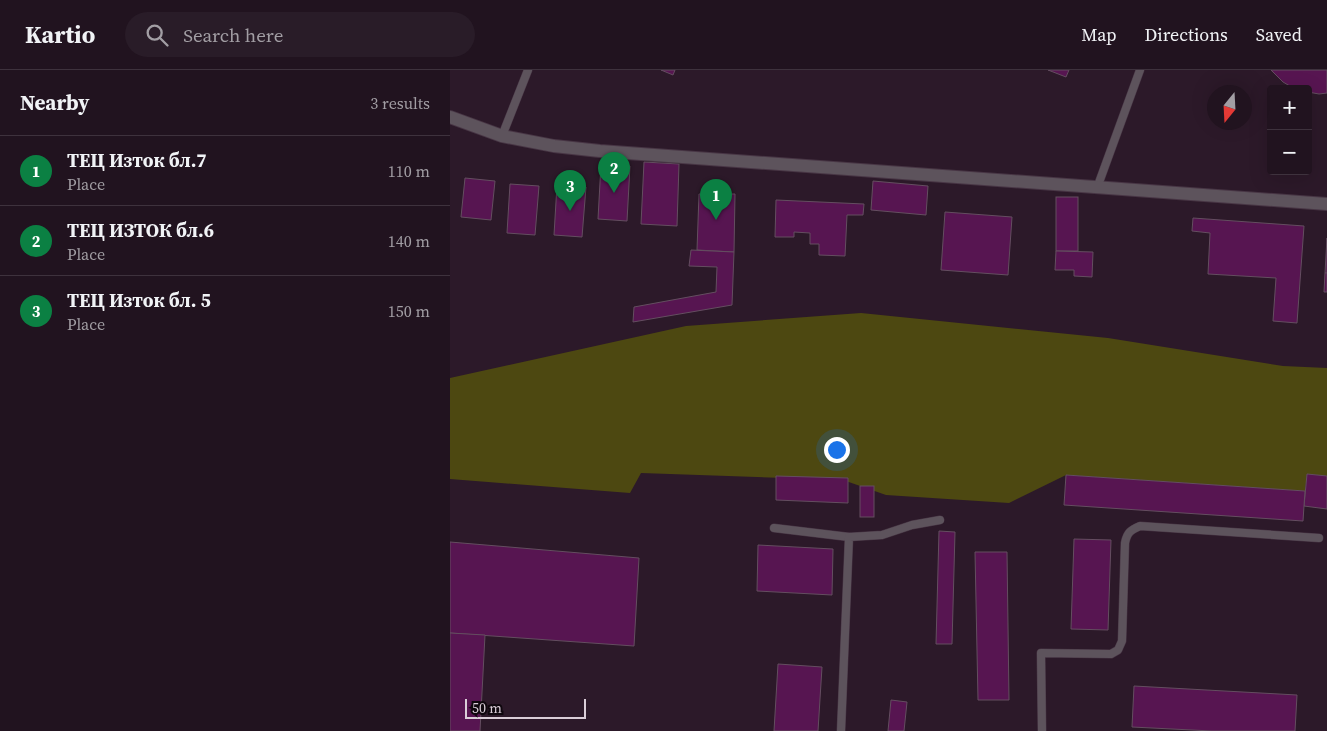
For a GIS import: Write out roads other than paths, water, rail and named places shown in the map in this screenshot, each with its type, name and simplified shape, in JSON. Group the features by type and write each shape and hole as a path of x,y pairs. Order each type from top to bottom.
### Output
{"street":[{"path":"450,118 502,136 554,146 600,151 1327,204"}],"lane":[{"path":"502,136 528,70"},
{"path":"1097,188 1140,70"},
{"path":"774,528 849,537 882,535 940,520"},
{"path":"1042,731 1041,653 1111,654 1118,650 1122,641 1125,543 1126,535 1132,530 1140,526 1319,538"},
{"path":"841,731 849,537"}],"place":[{"name":"ТЕЦ ИЗТОК бл.6","path":"614,193"},
{"name":"ТЕЦ Изток бл. 5","path":"570,211"},
{"name":"ТЕЦ Изток бл.7","path":"716,220"}]}
